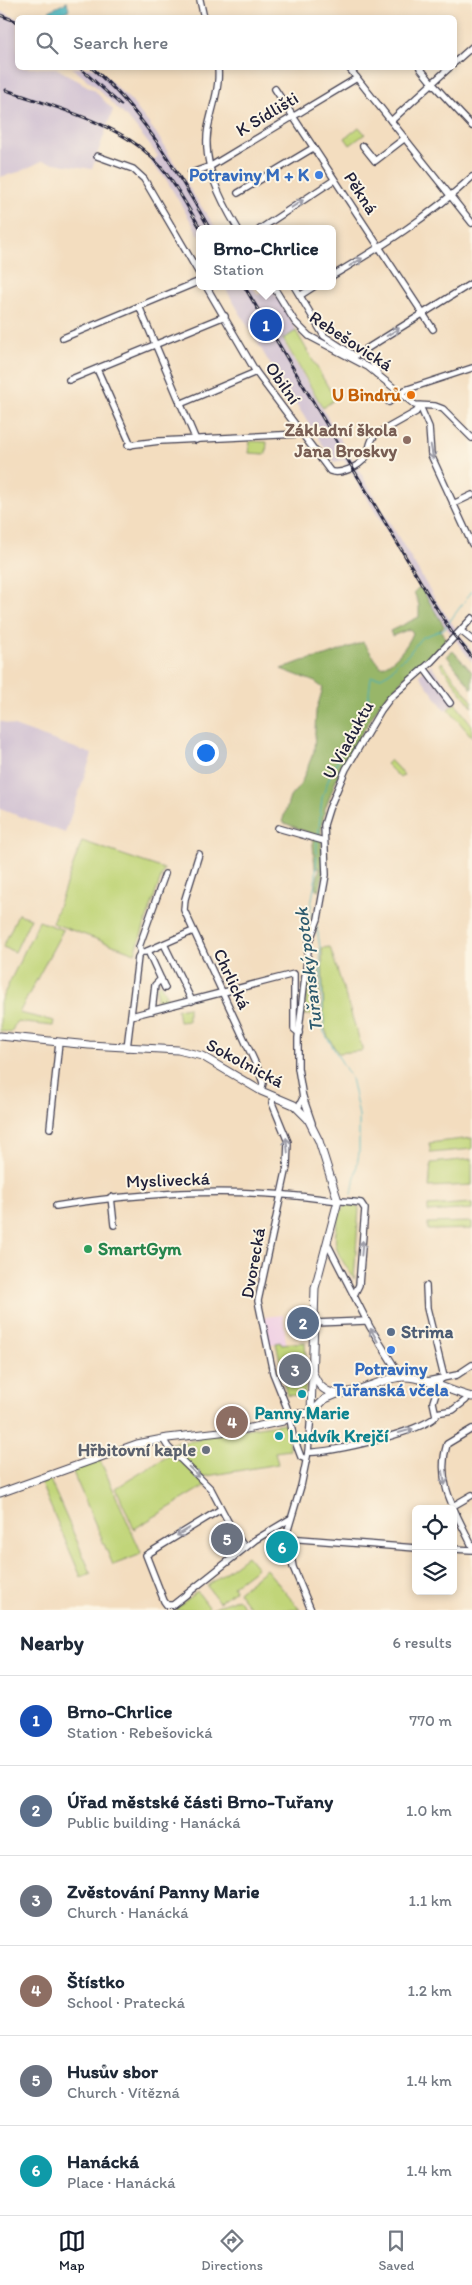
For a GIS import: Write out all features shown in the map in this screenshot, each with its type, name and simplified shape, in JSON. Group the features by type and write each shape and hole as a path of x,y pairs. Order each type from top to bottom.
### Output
{"main road":[{"name":"Sokolnická","path":"0,1036 75,1044 178,1050 197,1054 261,1091 298,1108 314,1127 338,1201"},
{"path":"311,1413 316,1281 338,1201"},
{"path":"312,1369 322,1389 329,1393 337,1394"},
{"path":"0,1492 112,1452 163,1438 246,1429 283,1421 290,1416 311,1413 325,1399 337,1394 401,1377 413,1378 469,1398"}],"street":[{"path":"200,0 203,15"},
{"path":"457,61 471,49"},
{"path":"218,70 218,84 207,137 210,166 220,195 236,225"},
{"path":"351,70 472,223"},
{"path":"422,70 472,126"},
{"path":"391,120 447,70"},
{"name":"K Sídlišti","path":"191,173 210,166 357,78"},
{"name":"Pěkná","path":"275,90 433,330"},
{"path":"363,146 375,161 405,138"},
{"path":"238,193 313,148"},
{"path":"97,156 133,169 144,179 196,268"},
{"path":"336,274 379,248 451,196 472,177"},
{"path":"266,225 334,180"},
{"path":"63,338 196,283"},
{"path":"297,290 324,336 355,356 472,283"},
{"name":"Obilní","path":"208,290 256,372 300,434 330,471 339,473 365,458 375,434 416,412 420,406"},
{"name":"Rebešovická","path":"275,290 295,322 309,336 365,366 414,404 436,406 443,409 472,438"},
{"path":"301,295 309,290"},
{"path":"139,306 196,440"},
{"path":"70,380 224,316"},
{"path":"364,350 377,370 377,374"},
{"path":"389,402 409,388 472,368"},
{"path":"97,369 130,445 160,440 196,440 300,434"},
{"path":"180,404 256,372"},
{"path":"420,406 429,427 431,455 472,544"},
{"path":"453,504 472,495"},
{"name":"U Viaduktu","path":"299,1033 309,942 316,924 323,891 327,859 324,826 329,809 346,769 381,710 390,698 424,668 472,618"},
{"path":"461,631 472,640"},
{"path":"424,668 450,704"},
{"path":"278,828 324,841"},
{"name":"Chrlická","path":"199,854 183,908 259,1071 263,1082 261,1091"},
{"path":"128,1048 138,957 141,952 139,947 165,874"},
{"path":"141,952 148,951 193,931"},
{"path":"164,944 192,1001"},
{"path":"148,951 165,988"},
{"path":"131,1016 294,974 294,1029 299,1033 298,1068 303,1097 314,1127"},
{"path":"152,1011 155,985 161,979"},
{"path":"50,1128 59,1042"},
{"name":"Dvorecká","path":"273,1097 272,1103 288,1142 287,1166 258,1301 272,1373 290,1416 294,1441 301,1457 306,1459"},
{"path":"298,1108 303,1097"},
{"name":"Myslivecká","path":"56,1206 111,1197 166,1193 281,1193 361,1203 365,1209 359,1285 354,1295"},
{"path":"111,1197 114,1225"},
{"path":"327,1243 366,1321 401,1377"},
{"path":"426,1286 427,1308 444,1376"},
{"path":"314,1323 366,1321"},
{"path":"425,1382 444,1376 457,1375 472,1365"},
{"path":"308,1452 322,1452 413,1429 434,1418 436,1413 433,1402 440,1380 444,1376"},
{"path":"436,1413 456,1409 469,1398"},
{"path":"311,1413 308,1452 300,1492 290,1519 287,1538 295,1572 311,1610"},
{"path":"453,1505 447,1493 443,1473 446,1447 447,1444 472,1429"},
{"path":"163,1438 166,1446 211,1489 245,1548"},
{"path":"455,1505 472,1495"},
{"path":"221,1509 146,1555 164,1601 170,1606 245,1548 279,1524 290,1519"},
{"path":"457,1512 469,1532 472,1548 457,1550"},
{"path":"279,1524 288,1528"},
{"path":"287,1538 412,1548"}],"shaded area":[{"path":"0,11 15,17 15,70 59,70 94,90 113,110 92,169 42,161 19,172 0,177"},
{"path":"75,70 99,70 131,101 156,133 214,225 196,225 196,230 166,179 151,163 158,156 133,124 95,86"},
{"path":"226,290 255,290 258,295 266,290 273,290 297,331 283,339 286,347 435,599 472,652 472,662 440,619 344,460 334,462 273,369"},
{"path":"431,665 458,700 445,710 419,675"},
{"path":"0,721 92,754 65,833 0,809"},
{"path":"283,1315 286,1343 269,1344 264,1317"}],"green space":[{"path":"359,127 365,134 350,145 345,138"},
{"path":"296,331 335,399 323,408 283,339"},
{"path":"250,441 267,442 266,454 249,453"},
{"path":"421,588 444,626 440,630 447,639 425,662 406,676 381,702 341,767 325,809 321,832 323,875 319,892 315,887 320,868 315,868 312,834 282,822 290,797 301,784 314,751 316,711 323,688 315,682 281,669 302,661 326,656 363,642 381,667 386,665 400,653 413,633 410,629 392,636 390,631 419,617 419,605 414,592"},
{"path":"453,651 472,672 472,689 447,656"},
{"path":"442,662 472,701 472,707 440,664"},
{"path":"455,703 472,725 472,737 448,709"},
{"path":"390,760 404,775 400,778 386,764"},
{"path":"82,841 164,869 135,953 52,923"},
{"path":"18,914 31,918 15,952 3,947"},
{"path":"39,921 63,930 19,1013 54,1021 53,1026 16,1022 11,1033 0,1031 0,1002"},
{"path":"330,947 362,1051 338,1053 328,1037 324,1026 322,948"},
{"path":"310,966 319,966 320,1014 304,1015"},
{"path":"160,983 169,1002 168,1004 156,1006 157,986"},
{"path":"188,1007 188,1021 179,1022 177,1009"},
{"path":"472,1138 472,1149 431,1153 429,1143"},
{"path":"472,1159 472,1185 429,1187 431,1163"},
{"path":"472,1203 472,1209 428,1212 428,1206"},
{"path":"347,1204 359,1208 354,1279 340,1257 335,1239 340,1214"},
{"path":"472,1222 472,1229 428,1230 428,1223"},
{"path":"280,1342 281,1344 305,1342 306,1359 303,1359 303,1362 305,1364 281,1365 276,1343"},
{"path":"293,1373 301,1374 302,1380 305,1380 305,1394 301,1392 301,1396 287,1395 282,1376 292,1376"},
{"path":"285,1423 290,1450 275,1452 278,1464 201,1477 169,1444 199,1440 199,1436"},
{"path":"173,1453 205,1486 134,1529 116,1488"},
{"path":"100,1460 141,1552 139,1555 113,1565 72,1470"},
{"path":"50,1480 91,1573 81,1577 41,1484"},
{"path":"247,1556 257,1568 233,1586 235,1590 219,1602 207,1586"},
{"path":"266,1569 300,1610 252,1610 238,1592"},
{"path":"197,1591 209,1607 206,1610 174,1610"},
{"path":"237,1598 247,1610 210,1610 217,1606"}],"water":[{"path":"67,2 69,10 58,15 52,15 49,11"}],"waterway":[{"name":"Tuřanský potok","path":"318,838 322,798 329,778 358,721 367,709 371,677 381,677 390,672 398,662 407,656 421,638 444,629 472,591"},
{"name":"Tuřanský potok","path":"314,921 310,911 316,876 317,841"},
{"name":"Tuřanský potok","path":"317,927 320,948 324,1032 351,1078 359,1116 359,1153 352,1194"}],"railway":[{"path":"0,15 15,21"},
{"path":"82,70 121,105"},
{"path":"94,70 128,104 158,143 208,225"},
{"path":"6,90 81,116 118,133 134,143 164,170 199,225"},
{"path":"246,290 432,601 453,634 472,657"}],"place":[{"name":"Potraviny M + K","path":"319,175"},
{"name":"Brno-Chrlice","path":"266,325"},
{"name":"U Bindrů","path":"411,395"},
{"name":"Základní škola Jana Broskvy","path":"407,440"},
{"name":"SmartGym","path":"88,1249"},
{"name":"Úřad městské části Brno-Tuřany","path":"303,1323"},
{"name":"Strima","path":"391,1332"},
{"name":"Potraviny Tuřanská včela","path":"391,1350"},
{"name":"Zvěstování Panny Marie","path":"295,1370"},
{"name":"Panny Marie","path":"302,1394"},
{"name":"Štístko","path":"232,1422"},
{"name":"Ludvík Krejčí","path":"279,1436"},
{"name":"Hřbitovní kaple","path":"206,1450"},
{"name":"Husův sbor","path":"227,1539"},
{"name":"Hanácká","path":"282,1547"}]}
